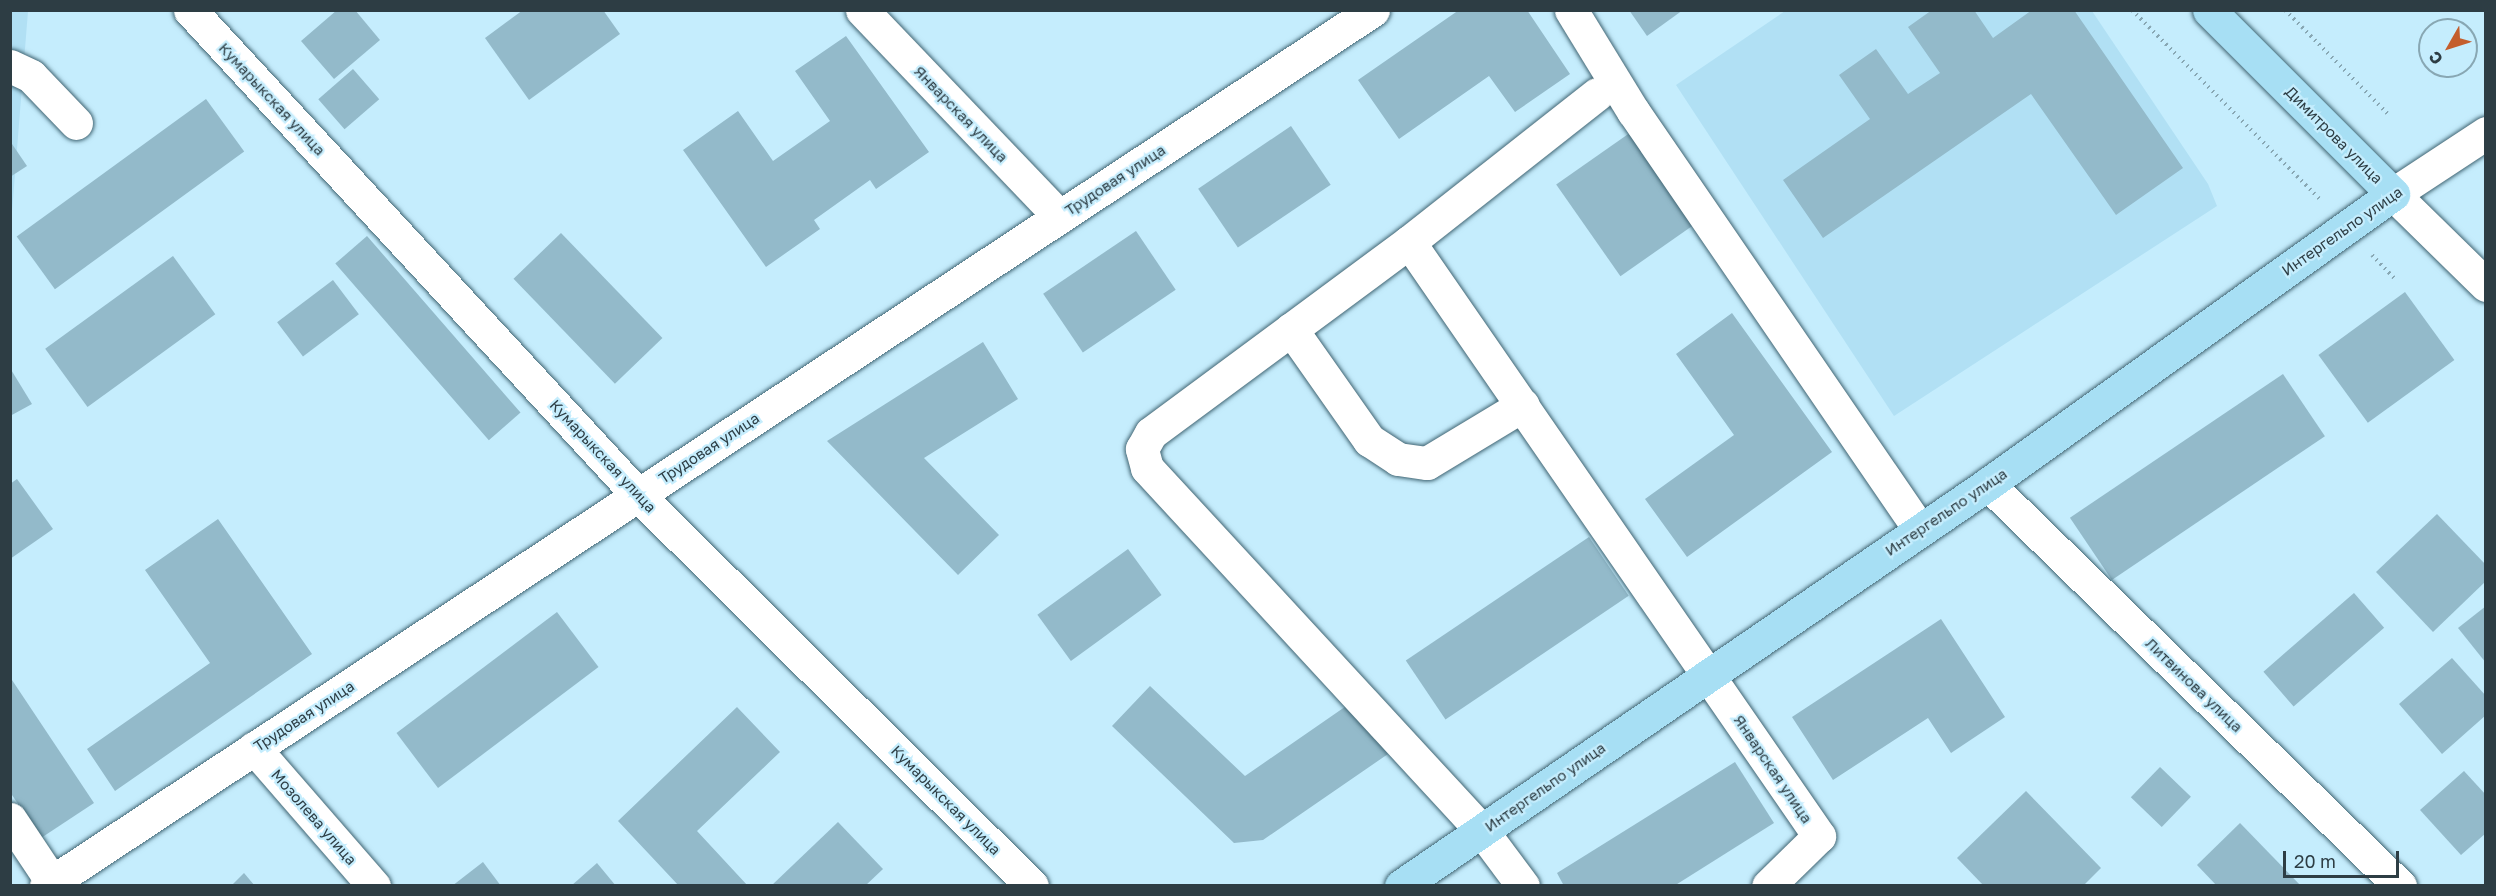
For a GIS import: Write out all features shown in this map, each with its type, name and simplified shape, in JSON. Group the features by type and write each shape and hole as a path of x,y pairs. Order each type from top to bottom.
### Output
{"main road":[{"name":"Димитрова улица","path":"2209,10 2393,194"},
{"name":"Интергельпо улица","path":"1401,885 1708,673 1988,484 2393,194"}],"street":[{"name":"Кумарыкская улица","path":"190,10 638,495 1032,885"},
{"name":"Январская улица","path":"862,10 1060,217"},
{"name":"Трудовая улица","path":"49,884 1372,10"},
{"path":"1571,10 1633,111 1920,530"},
{"path":"10,66 31,76 76,123"},
{"path":"1523,885 1482,831 1147,468 1142,449 1151,433 1409,242 1597,94"},
{"name":"Интергельпо улица","path":"2393,194 2486,133"},
{"name":"Димитрова улица","path":"2393,194 2486,285"},
{"path":"1409,242 1708,673"},
{"path":"1291,330 1369,440 1398,459 1427,464 1523,405"},
{"name":"Литвинова улица","path":"1988,484 2400,885"},
{"name":"Январская улица","path":"1708,673 1819,836 1768,885"},
{"name":"Мозолева улица","path":"254,748 374,885"},
{"path":"10,819 49,884"}],"path":[{"path":"2132,10 2347,227 2394,279"},
{"path":"2285,10 2388,114"}],"shaded area":[{"path":"11,11 28,11 11,224"},
{"path":"1785,11 2092,11 2208,184 2217,206 1894,416 1676,85"}],"building":[{"path":"337,10 355,10 380,40 334,79 301,41"},
{"path":"523,10 603,10 620,34 529,100 485,38"},
{"path":"1459,10 1527,10 1570,74 1515,112 1489,76 1399,139 1358,80"},
{"path":"1629,10 1683,10 1647,36"},
{"path":"1932,10 1974,10 1993,38 2032,10 2074,10 2183,168 2116,215 2031,94 1823,238 1783,180 1870,119 1839,75 1876,49 1908,94 1940,73 1908,27"},
{"path":"846,36 929,152 876,189 870,180 814,220 820,229 766,267 683,150 738,111 773,161 830,121 795,71"},
{"path":"353,69 379,99 345,129 318,99"},
{"path":"206,99 244,152 55,289 17,237"},
{"path":"1291,126 1331,185 1238,247 1198,189"},
{"path":"1634,130 1698,222 1620,276 1556,184"},
{"path":"10,141 27,166 10,177"},
{"path":"1136,231 1176,290 1083,352 1043,294"},
{"path":"561,233 662,338 615,384 514,279"},
{"path":"367,236 521,413 489,440 335,264"},
{"path":"173,256 215,314 87,407 45,349"},
{"path":"333,280 359,314 303,356 277,322"},
{"path":"2405,292 2454,360 2368,423 2318,355"},
{"path":"1732,313 1832,452 1687,557 1645,499 1734,435 1676,354"},
{"path":"983,342 1018,399 924,458 999,535 958,575 827,441"},
{"path":"10,368 32,404 10,416"},
{"path":"2283,374 2325,436 2112,580 2070,518"},
{"path":"17,479 53,529 10,559 10,484"},
{"path":"2437,514 2486,565 2486,581 2433,632 2376,572"},
{"path":"218,519 312,654 115,791 87,749 210,663 145,570"},
{"path":"1589,537 1629,596 1445,719 1406,661"},
{"path":"1128,549 1162,595 1071,661 1037,615"},
{"path":"2354,593 2384,628 2294,706 2263,672"},
{"path":"2486,606 2486,663 2458,628"},
{"path":"557,612 599,667 438,788 396,733"},
{"path":"1941,619 2005,717 1951,753 1928,718 1833,780 1792,717"},
{"path":"2452,658 2486,696 2486,715 2442,754 2399,704"},
{"path":"10,677 94,803 41,838 10,792"},
{"path":"1150,686 1245,776 1352,702 1388,754 1263,840 1234,843 1112,726"},
{"path":"737,707 780,752 697,831 748,886 679,886 618,821"},
{"path":"1735,762 1774,823 1674,886 1564,886 1557,873"},
{"path":"2160,767 2191,797 2162,827 2131,797"},
{"path":"2464,771 2486,795 2486,833 2461,855 2420,810"},
{"path":"2026,791 2101,868 2083,886 1984,886 1957,858"},
{"path":"838,822 883,869 865,886 771,886"},
{"path":"2240,823 2301,886 2217,886 2197,865"},
{"path":"483,862 501,886 452,886"},
{"path":"597,863 616,886 571,886"},
{"path":"244,873 255,886 231,886"}]}
